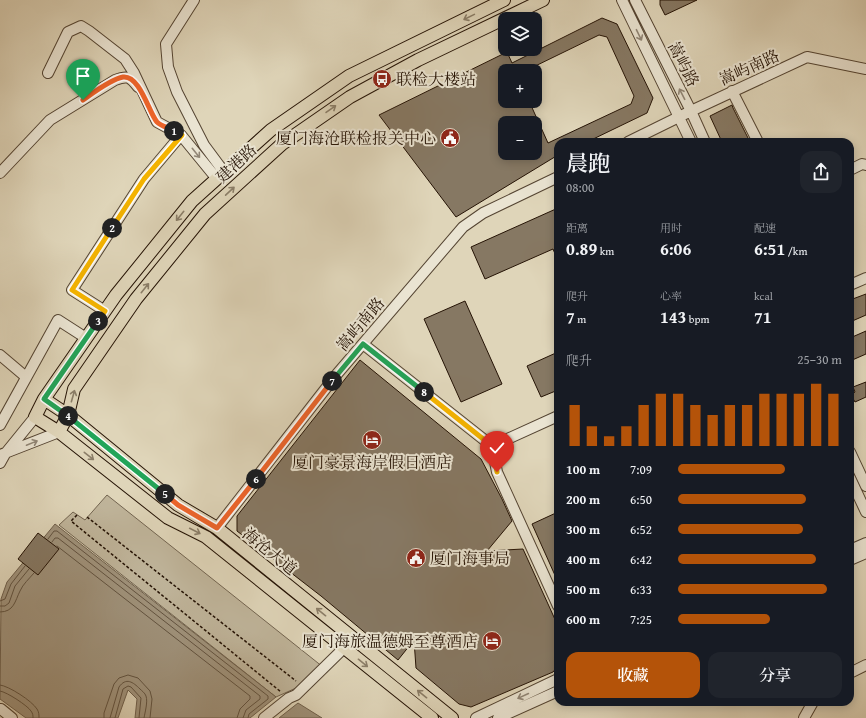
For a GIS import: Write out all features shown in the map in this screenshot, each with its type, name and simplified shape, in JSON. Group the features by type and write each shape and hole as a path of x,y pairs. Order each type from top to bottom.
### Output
{"main road":[{"name":"建港路","path":"35,417 44,399 116,295 192,201 220,175 271,130 349,76 504,0"},
{"name":"建港路","path":"58,432 68,415 74,389 136,299 205,214 282,144 350,97 418,60 543,0"},
{"name":"海沧大道","path":"44,399 68,415 178,505 217,528 452,718"},
{"name":"海沧大道","path":"35,417 58,432 168,518 206,537 432,718"}],"street":[{"path":"194,0 166,44 168,67 177,92 220,175"},
{"name":"嵩屿路","path":"622,0 689,138"},
{"name":"嵩屿路","path":"634,0 691,111 703,138"},
{"path":"48,74 68,32 81,26 89,30 125,59 134,73 157,122 182,135 220,175"},
{"name":"嵩屿南路","path":"636,138 732,91 807,57 866,69"},
{"path":"0,173 50,120 115,80 124,77 131,79 144,95"},
{"path":"732,91 756,138"},
{"path":"105,311 72,290 144,179 182,135"},
{"path":"854,168 862,164 866,165"},
{"name":"嵩屿南路","path":"217,528 337,374 463,227 483,213 554,179"},
{"path":"854,283 866,278"},
{"path":"0,425 58,320 86,338"},
{"path":"363,344 492,446 497,472 554,597"},
{"path":"0,355 26,377"},
{"path":"0,463 2,455 35,417"},
{"path":"492,446 554,418"},
{"path":"2,455 58,432"},
{"path":"854,460 866,486"},
{"path":"854,486 866,512"},
{"path":"854,548 866,543"},
{"path":"854,558 866,553"},
{"path":"264,718 289,698 296,695 344,648"},
{"path":"854,671 866,665"},
{"path":"476,718 554,682"},
{"path":"498,718 554,693"},
{"path":"804,718 811,706"},
{"path":"0,709 12,718"}],"path":[{"path":"77,515 71,521 289,698"},
{"path":"87,517 304,687"}],"shaded area":[{"path":"107,495 323,667 305,684 276,697 59,525 73,512 85,520"}],"water":[{"path":"55,524 276,697 250,718 135,718 137,699 128,690 118,718 26,718 0,699 1,599 7,582"},
{"path":"298,703 322,718 279,718"}],"building":[{"path":"660,0 697,0 665,15 660,5"},
{"name":"厦门海沧联检报关中心","path":"602,18 617,24 653,98 647,113 595,138 559,138 631,104 634,96 607,37 599,35 539,64 498,64 498,108 532,108 536,116 498,116 498,160 542,160 542,130 548,143 554,140 554,157 456,217 379,115 499,56 509,56 512,63 526,56 542,56 542,48"},
{"path":"732,105 748,138 720,138 710,116"},
{"path":"554,210 554,251 553,249 485,279 471,247"},
{"path":"866,294 866,315 854,320 854,298"},
{"path":"465,301 502,384 461,402 424,319"},
{"path":"866,331 866,354 854,359 854,336"},
{"path":"554,354 554,392 541,397 527,366"},
{"path":"360,360 481,459 512,521 487,551 523,549 554,617 554,671 471,707 459,704 416,668 414,640 398,660 321,596 237,531 237,516"},
{"path":"866,382 866,397 855,402 854,387"},
{"path":"554,514 554,573 532,524"},
{"path":"38,533 59,549 38,575 18,559"}],"place":[{"name":"联检大楼站","path":"382,79"},
{"name":"厦门海沧联检报关中心","path":"450,138"},
{"name":"厦门豪景海岸假日酒店","path":"372,440"},
{"name":"厦门海事局","path":"416,558"},
{"name":"厦门海旅温德姆至尊酒店","path":"492,641"}],"route":[{"path":"83,100 115,80 124,77 131,79 144,95 157,122 182,135 144,179 72,290 105,311 44,399 68,415 178,505 217,528 337,374 363,344 492,446 497,472"}]}
